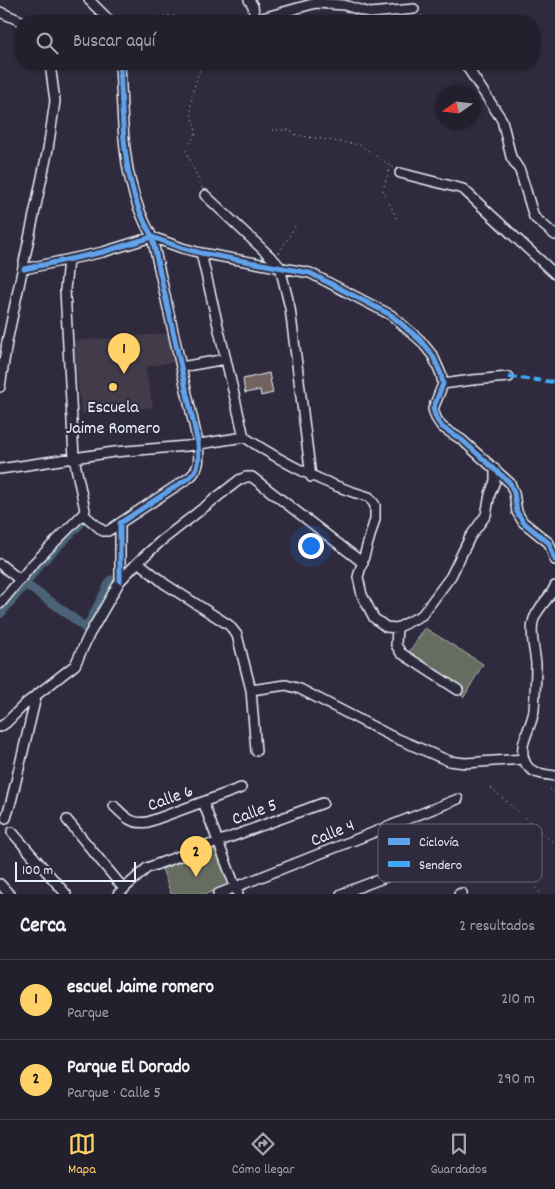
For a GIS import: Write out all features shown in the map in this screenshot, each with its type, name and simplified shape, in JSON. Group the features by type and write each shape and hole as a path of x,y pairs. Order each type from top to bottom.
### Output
{"street":[{"path":"88,0 104,15"},
{"path":"249,0 253,6 254,15"},
{"path":"273,15 316,3 344,5 370,13 414,8"},
{"path":"0,12 15,18"},
{"path":"0,387 9,332 24,269 48,149 55,101 51,70"},
{"path":"83,514 103,531 108,531 194,473 198,468 199,461 198,444 152,237 142,216 131,182 125,141 120,70"},
{"path":"469,70 502,120 511,157 520,171 534,217 555,235"},
{"path":"400,173 463,188 555,274"},
{"path":"206,195 278,264 290,308 311,477"},
{"path":"24,269 103,252 152,237 201,253 278,264 310,273 391,315 420,340 434,356 443,384 433,409 442,427 462,440 510,482 517,512 523,522 549,543 555,560"},
{"path":"201,253 244,437 269,454 311,477 369,497 375,505 375,519 358,577 362,595 374,618 386,627 397,628 422,615 451,576 470,537 486,515 490,494 495,481 495,469"},
{"path":"0,604 32,565 85,510 74,458 65,299 68,260"},
{"path":"181,367 226,359"},
{"path":"443,384 509,377"},
{"path":"0,469 114,452 187,446 244,437"},
{"path":"0,727 25,704 75,665 120,581 138,562 161,541 239,480 252,477 363,563"},
{"path":"120,523 120,581"},
{"path":"138,562 165,584 229,625 237,635 251,690 256,751"},
{"path":"0,564 20,580"},
{"path":"555,586 536,614 532,624 536,665 534,713 523,745 522,754 531,770 555,776"},
{"path":"397,628 396,645 401,653 458,690"},
{"path":"251,690 286,685 300,689 391,736 449,761 465,763 524,760"},
{"path":"6,818 36,697"},
{"name":"Calle 6","path":"114,806 132,823 140,824 241,788"},
{"name":"Calle 4","path":"398,824 458,799"},
{"path":"203,802 236,891"},
{"name":"Calle 5","path":"121,892 147,868 323,803"},
{"path":"67,820 121,892"},
{"path":"12,832 66,894"},
{"name":"Calle 4","path":"218,894 236,891 378,832"},
{"path":"341,894 378,880"},
{"path":"0,884 9,894"}],"path":[{"path":"199,70 190,108 196,130 195,138 185,148 206,195"},
{"path":"272,130 290,130 296,135 360,145 400,173"},
{"path":"390,165 383,190 397,218"},
{"path":"278,264 297,223"},
{"path":"491,788 532,824"},
{"path":"550,789 555,794"},
{"path":"542,833 555,844"},
{"path":"528,882 542,894"}],"shaded area":[{"name":"Escuela Jaime Romero","path":"174,333 179,361 145,367 153,407 82,414 72,341"}],"green space":[{"path":"425,628 483,664 464,697 403,661"},
{"path":"217,848 230,885 206,894 171,894 162,869"}],"building":[{"path":"269,373 273,393 261,396 260,390 245,393 243,379"}],"waterway":[{"path":"80,524 40,564 25,584 86,629 111,580"},
{"path":"0,614 25,584 22,581"}],"marked path":[{"path":"509,377 555,382"}],"cycle path":[{"path":"120,70 128,169 137,204 152,237 198,443 199,457 198,466 190,477 120,523 120,581"},
{"path":"24,269 103,252 152,237 201,253 310,273 391,315 420,340 433,356 443,384 433,409 442,427 462,440 510,483 514,493 517,512 523,522 549,543 555,560"}],"place":[{"name":"escuel Jaime romero","path":"124,374"},
{"name":"Escuela Jaime Romero","path":"113,387"},
{"name":"Parque El Dorado","path":"196,877"}]}
